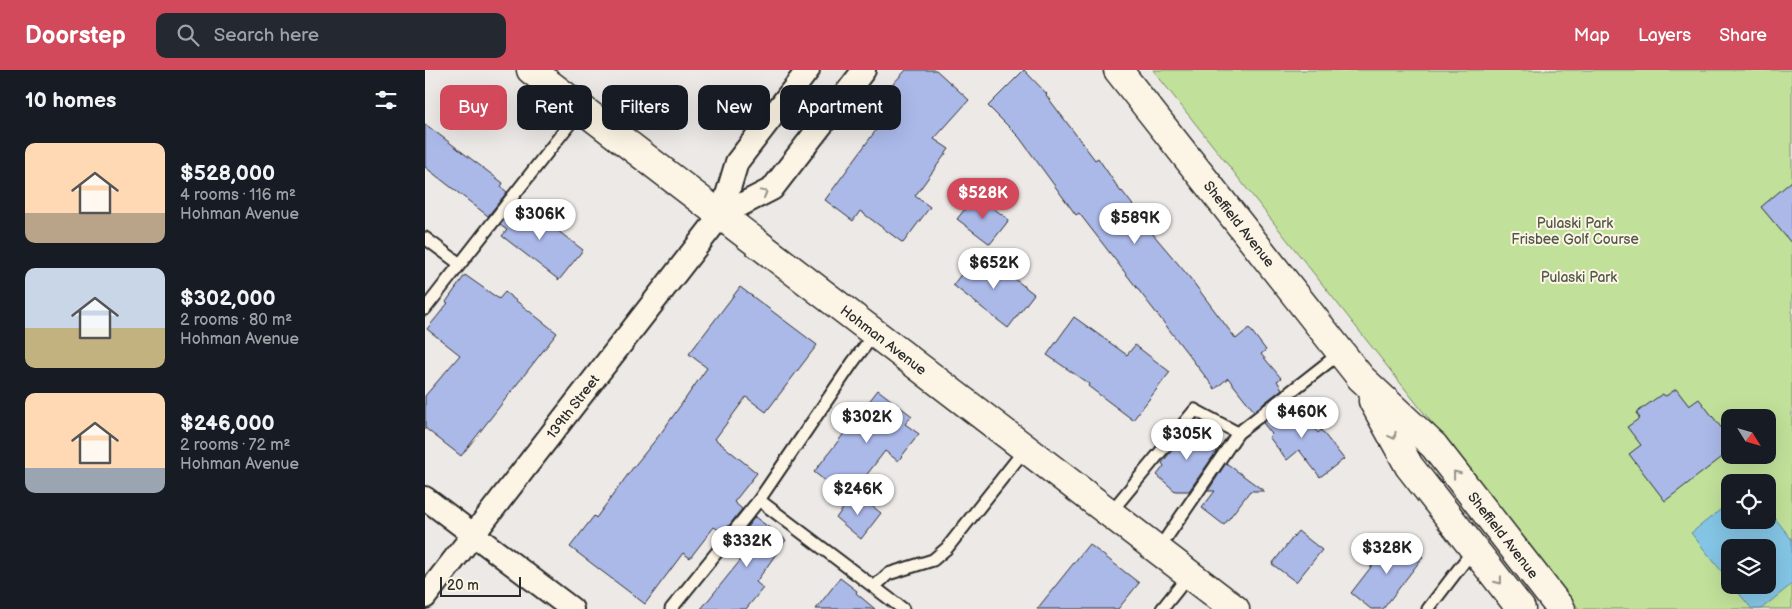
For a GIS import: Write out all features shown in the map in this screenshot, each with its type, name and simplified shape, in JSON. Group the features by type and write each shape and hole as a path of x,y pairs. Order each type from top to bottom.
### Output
{"street":[{"name":"Hohman Avenue","path":"531,70 551,85"},
{"name":"139th Street","path":"425,597 721,215 737,162 808,70"},
{"name":"139th Street","path":"721,215 771,189 864,70"},
{"name":"Sheffield Avenue","path":"1118,70 1340,353 1361,378 1433,446 1561,609"},
{"name":"Hohman Avenue","path":"592,116 1190,574 1225,606"},
{"name":"Sheffield Avenue","path":"1361,378 1409,466 1521,609"},
{"path":"425,498 572,609"}],"lane":[{"path":"425,309 565,130"},
{"path":"425,238 460,264"},
{"path":"671,609 759,500 853,362 875,333"},
{"path":"1158,550 1238,433 1340,353"},
{"path":"1110,513 1195,410 1238,433"},
{"path":"873,588 888,574 933,560 947,548 1026,448"},
{"path":"759,500 903,609"},
{"path":"1428,609 1475,549"},
{"path":"1162,609 1190,574"}],"green space":[{"name":"Pulaski Park","path":"1153,70 1792,70 1792,609 1579,609"}],"water":[{"path":"1721,509 1721,529 1776,529 1776,519 1792,540 1792,584 1761,609 1752,609 1740,594 1776,594 1776,539 1721,539 1721,571 1691,533"}],"building":[{"path":"906,70 936,70 969,100 934,139 949,149 915,196 930,207 903,243 860,211 853,221 825,200 876,130 901,130 901,85 892,85"},
{"path":"1024,70 1047,94 1095,160 1098,158 1121,192 1149,226 1147,227 1190,278 1236,339 1249,328 1266,350 1261,354 1281,378 1277,381 1282,389 1254,411 1228,378 1215,389 1079,213 1076,215 1019,137 988,106"},
{"path":"425,124 503,183 501,187 507,192 488,216 425,167"},
{"path":"1792,181 1792,244 1761,207"},
{"path":"976,195 1009,220 990,244 957,219"},
{"path":"519,201 583,250 559,280 502,236 507,230 500,225"},
{"path":"979,251 1034,294 1008,328 953,285"},
{"path":"465,275 499,299 505,292 557,333 461,456 425,428 425,396 460,355 427,329 448,303 446,302"},
{"path":"740,287 817,345 766,412 746,397 715,439 757,473 734,502 742,509 723,533 714,527 690,558 683,553 645,604 570,547 594,516 596,518 661,433 707,368 689,354"},
{"path":"1074,317 1127,355 1135,345 1170,372 1133,420 1088,386 1089,384 1047,355"},
{"path":"1676,389 1689,406 1699,399 1721,427 1721,458 1665,501 1629,454 1641,445 1627,427 1640,418 1636,413 1662,394 1666,396"},
{"path":"878,390 912,416 905,424 919,434 898,461 885,451 848,499 814,472"},
{"path":"1292,400 1318,433 1321,430 1344,459 1320,477 1299,450 1287,460 1269,437 1272,434 1263,423"},
{"path":"1191,426 1215,444 1216,452 1189,491 1175,491 1157,475 1164,466 1162,463"},
{"path":"1226,463 1264,491 1250,491 1224,525 1202,508 1215,491 1208,491"},
{"path":"855,493 881,513 861,539 836,518"},
{"path":"755,517 786,540 756,582 763,588 746,609 701,609 748,551 735,542"},
{"path":"1298,531 1322,550 1296,582 1272,564"},
{"path":"1395,536 1423,557 1383,609 1371,609 1351,593"},
{"path":"1089,544 1139,583 1118,609 1037,609"},
{"path":"840,578 857,591 856,593 875,609 816,609"}],"park label":[{"name":"Pulaski Park Frisbee Golf Course","path":"1575,232"}]}
